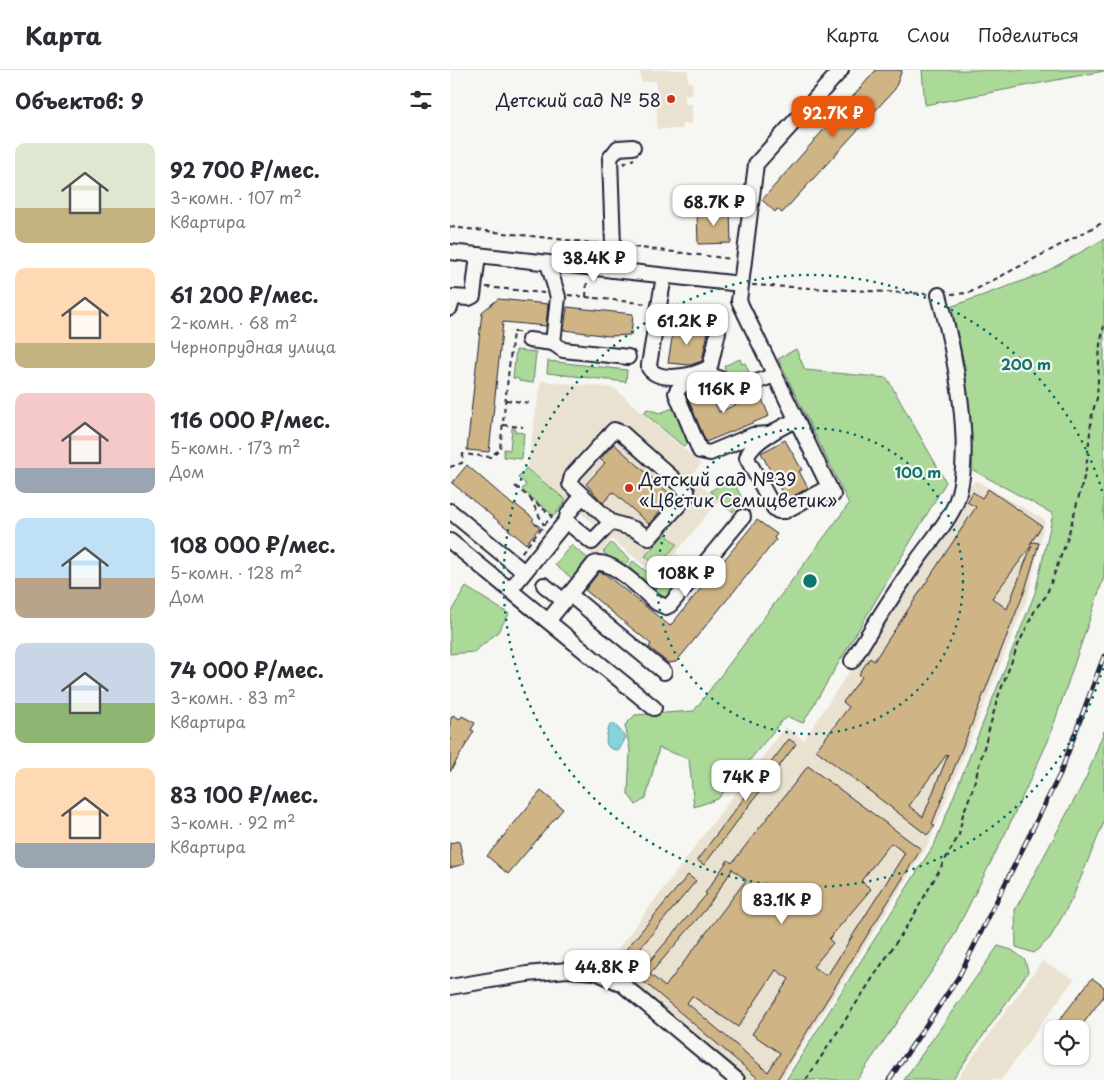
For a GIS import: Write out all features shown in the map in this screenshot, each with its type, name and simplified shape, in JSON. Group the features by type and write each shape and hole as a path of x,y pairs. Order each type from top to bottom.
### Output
{"street":[{"path":"796,420 770,434 751,450 748,458 774,508 781,512 831,491 739,301 756,164 841,70"},
{"path":"612,270 610,158 616,149 634,147"},
{"path":"450,252 741,284"},
{"path":"450,308 453,297 469,298 473,296 478,255"},
{"path":"548,263 557,294 553,343"},
{"path":"658,309 716,325 718,332 710,366 682,378 650,371 649,365 658,309 664,276"},
{"path":"852,661 897,589 954,508 961,489 963,455 961,408 948,328 939,295"},
{"path":"525,336 553,343 563,350 628,357"},
{"path":"770,434 753,435 710,452 700,451 676,393 680,386 704,376 720,379 732,392 774,375"},
{"path":"614,430 622,433 687,491 686,497 649,538 629,527 611,522 582,496 570,484 570,480 614,430"},
{"path":"510,590 566,521 568,514 582,496"},
{"path":"450,511 524,572"},
{"path":"548,621 594,564 604,562 657,603 666,607 673,602 742,517"},
{"path":"566,521 592,542 611,522"},
{"path":"450,541 654,708"},
{"path":"544,586 566,598 664,672"},
{"path":"450,987 495,978 567,970 584,970 606,976 622,984 737,1080"}],"path":[{"path":"741,284 913,292 939,295 968,293 1104,222"},
{"path":"450,227 608,244"},
{"path":"590,258 591,242"},
{"path":"621,246 744,261"},
{"path":"586,297 588,279"},
{"path":"479,287 586,297 658,309"},
{"path":"697,309 744,314"},
{"path":"806,1080 914,915 959,835 963,814 972,791 998,697 1025,630 1036,608 1046,596 1079,501 1086,470 1092,414 1097,398 1100,344 1104,326"},
{"path":"450,467 462,463 463,454 490,457 500,449 513,332 525,336"},
{"path":"506,400 530,403"},
{"path":"503,425 523,427"},
{"path":"515,486 552,516 528,545"},
{"path":"530,497 544,525"}],"shaded area":[{"name":"Детский сад № 58","path":"640,70 688,70 688,82 692,83 693,95 685,95 685,104 692,104 692,124 682,124 682,129 657,129 656,81 641,82"},
{"name":"Детский сад №39 «Цветик Семицветик»","path":"541,381 614,388 701,464 690,477 719,500 657,576 612,539 596,558 581,546 596,526 527,467"},
{"path":"975,480 1045,520 1029,593 929,843 781,1080 748,1080 609,961 785,727 804,740"},
{"path":"1042,961 1074,979 1001,1080 956,1080"}],"green space":[{"path":"922,70 1104,70 1104,71 925,105"},
{"path":"1104,239 1104,577 1048,741 1006,832 947,949 857,1080 786,1080 935,843 1035,593 1053,514 973,470 965,366 950,307 1042,274"},
{"path":"796,349 805,370 887,378 946,482 803,723 788,717 781,722 718,799 694,807 689,759 659,748 646,798 636,805 628,794 630,750 625,725 635,715 694,711 849,504 778,359"},
{"path":"516,350 536,352 533,383 513,378"},
{"path":"740,359 742,364 745,363 749,372 729,379 724,366"},
{"path":"548,361 627,370 626,382 547,373"},
{"path":"673,408 688,444 683,446 644,413 647,409 660,413"},
{"path":"512,428 515,428 515,432 524,433 522,459 504,457 504,449 510,450"},
{"path":"526,468 566,500 554,516 522,490 526,484 518,478"},
{"path":"732,479 743,500 733,512 710,491"},
{"path":"665,534 677,544 658,567 645,556"},
{"path":"611,543 630,559 623,568 603,552"},
{"path":"571,545 590,560 574,580 555,565"},
{"path":"677,556 693,569 665,603 625,570 633,561 657,580"},
{"path":"466,587 509,614 497,633 474,652 450,654 450,613"},
{"path":"1104,731 1104,822 1072,899 1050,938 1034,953 1016,947 1015,910 1086,778"},
{"path":"998,946 1012,950 1025,960 1028,972 952,1080 904,1080"}],"water":[{"path":"610,724 615,725 626,737 619,750 609,748 607,745 606,738"}],"building":[{"path":"876,70 902,70 895,89 782,213 777,209 775,212 762,200"},
{"path":"730,210 731,243 698,244 697,211"},
{"path":"498,299 548,304 546,326 503,322 489,452 467,450 482,312"},
{"path":"567,307 633,314 631,335 609,336 564,330"},
{"path":"674,326 708,332 702,361 690,365 668,363"},
{"path":"706,385 719,412 760,394 769,416 706,442 686,394"},
{"path":"785,440 802,470 799,471 808,488 786,500 761,453"},
{"path":"614,444 670,494 660,505 663,508 649,524 613,492 603,503 586,484 605,463 600,459"},
{"path":"467,465 514,506 515,504 534,519 532,521 540,527 526,544 452,483"},
{"path":"988,489 1042,526 1030,544 1033,542 1039,543 1025,590 932,824 935,826 927,835 816,750 849,707 843,702 862,677 859,674 870,658 874,661 976,507 967,502 973,492 982,498","holes":["1032,545 1007,609 992,598","948,755 923,817 909,806"]},
{"path":"757,520 777,534 774,538 776,540 676,662 668,663 649,647 651,644 585,590 599,572 605,574 670,626"},
{"path":"453,715 460,719 462,716 475,723 471,730 474,731 450,772 450,720"},
{"path":"789,739 796,744 704,865 697,860"},
{"path":"808,766 921,849 777,1080 760,1080 637,976 707,894 705,893 728,860 732,863","holes":["891,843 905,853 827,976 813,967 833,943 829,939 871,889 861,881","731,868 746,880 665,987 650,974 706,909 732,870","776,970 789,979 752,1034 780,1053 768,1072 687,1003 692,996 738,1027"]},
{"path":"541,791 563,809 508,874 487,856"},
{"path":"459,841 464,864 450,868 450,843"},
{"path":"688,875 696,881 626,965 618,959"},
{"path":"1092,978 1104,987 1104,996 1086,1020 1060,1020"}],"railway":[{"path":"889,1080 958,978 1060,774 1104,656"}],"place":[{"name":"Детский сад № 58","path":"671,99"},
{"name":"Детский сад №39 «Цветик Семицветик»","path":"629,488"}]}
